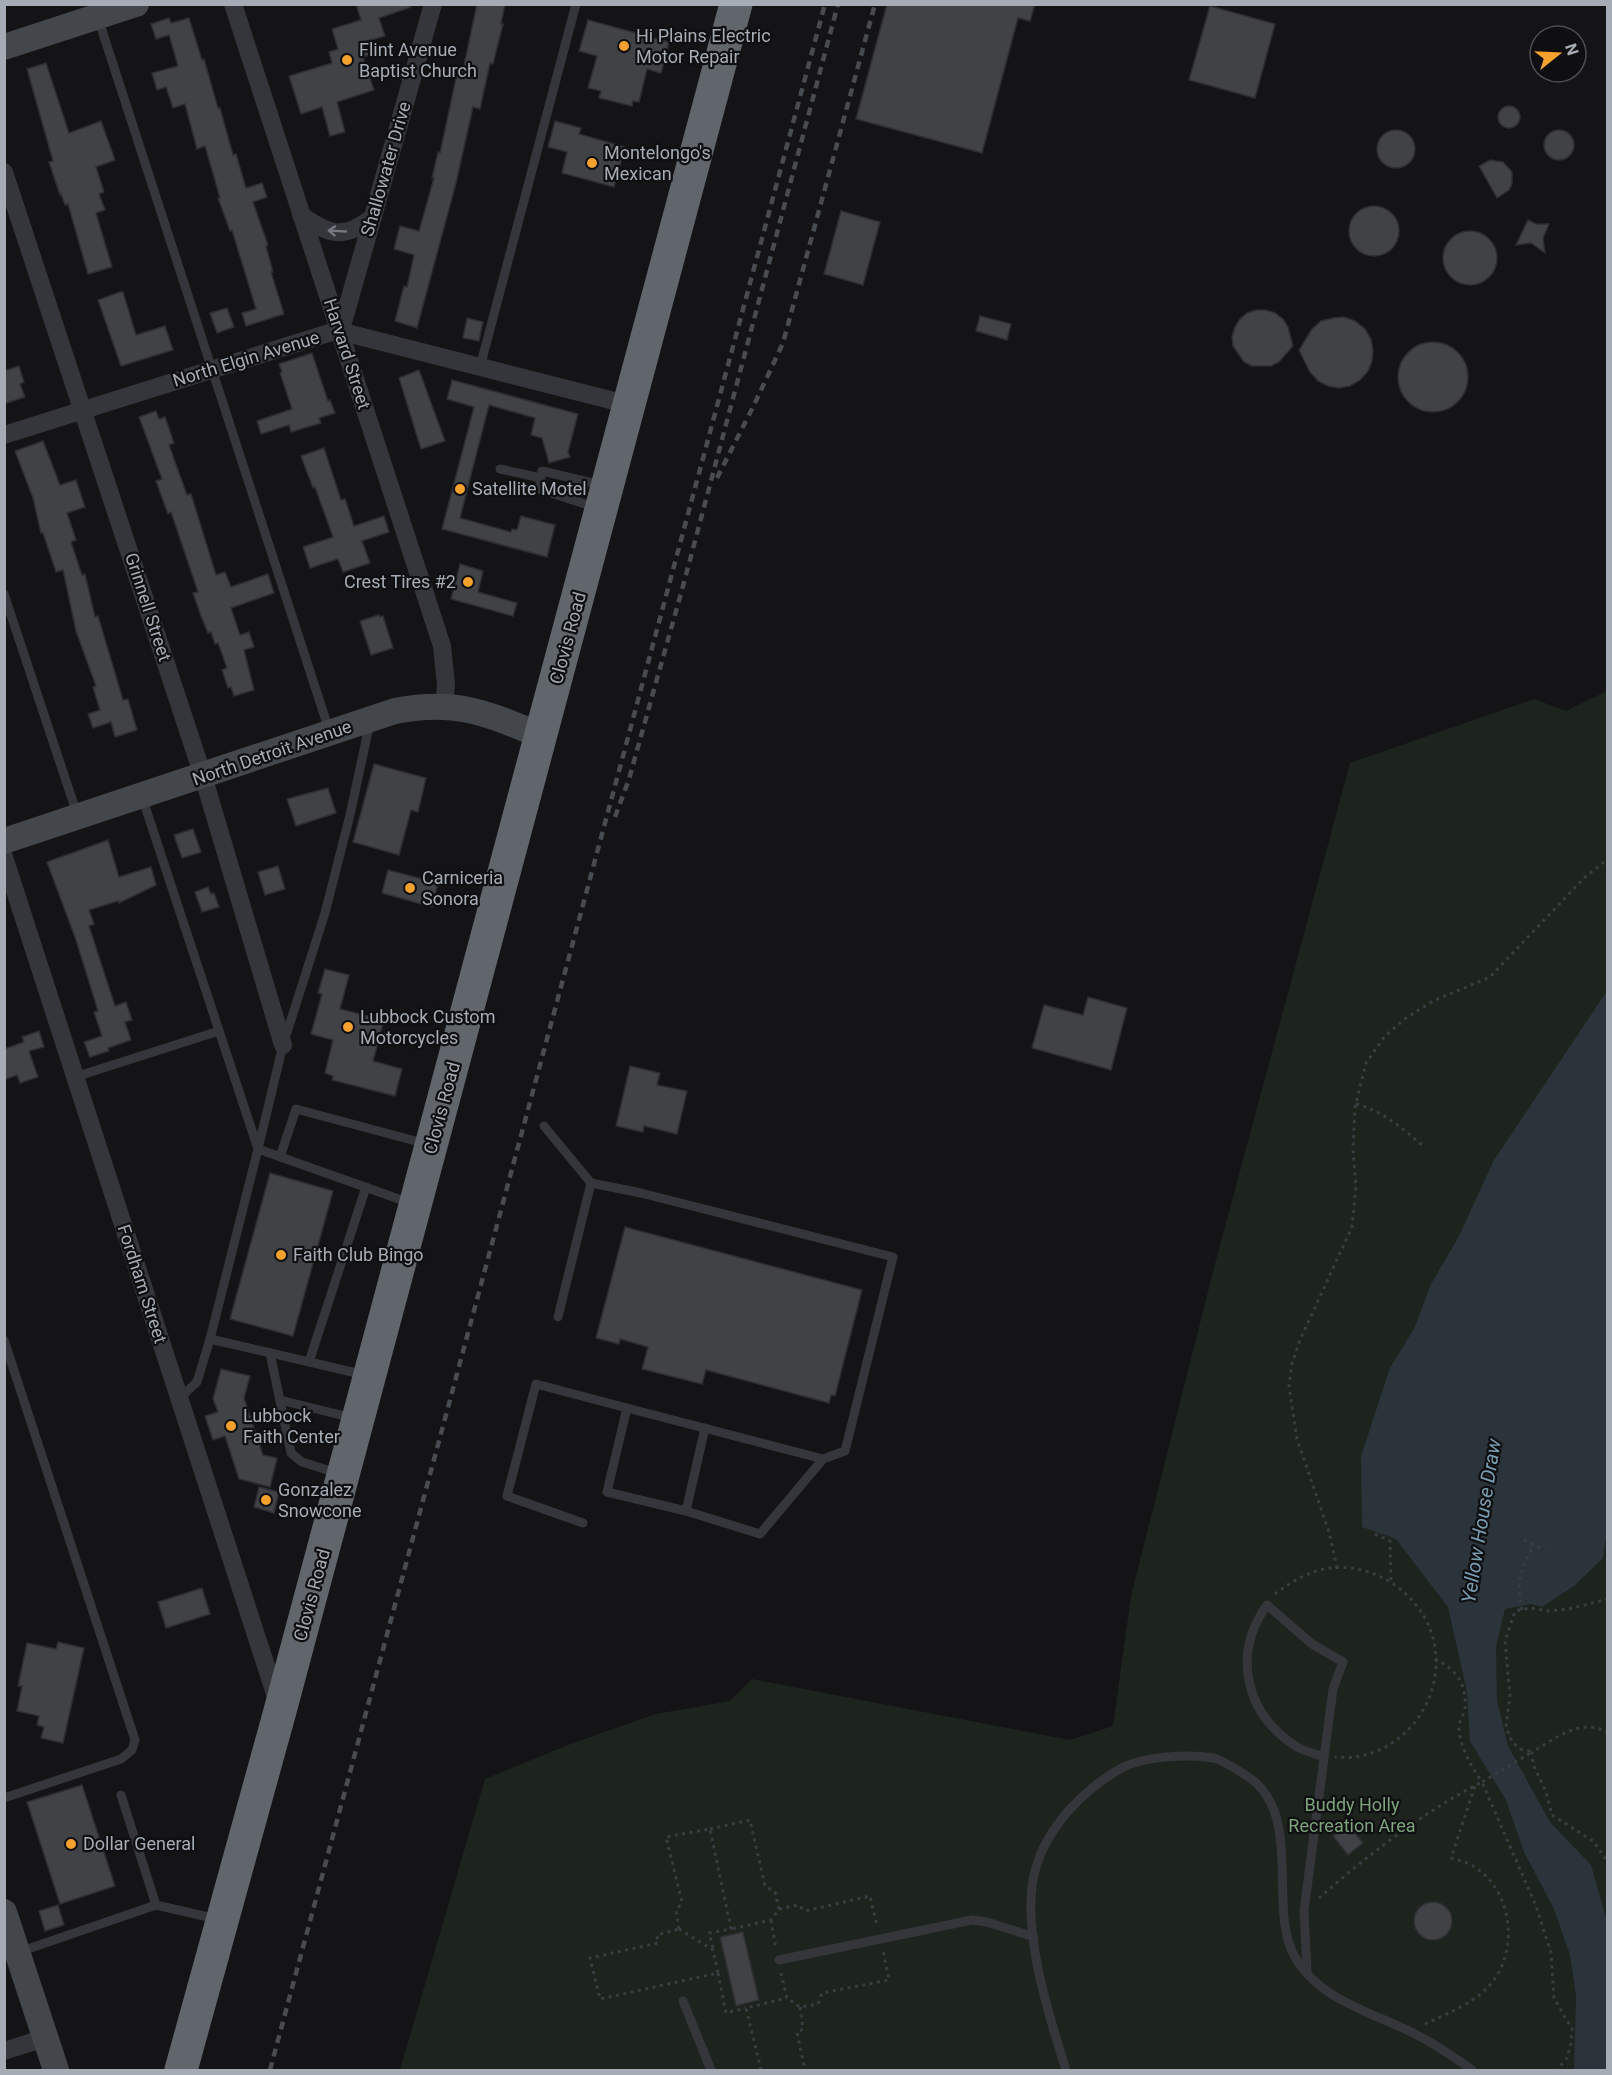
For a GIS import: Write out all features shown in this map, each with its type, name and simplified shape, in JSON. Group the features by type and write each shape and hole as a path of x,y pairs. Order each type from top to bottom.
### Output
{"highway":[{"name":"Clovis Road","path":"181,2070 344,1474 736,4"}],"street":[{"path":"4,47 96,11 136,4"},
{"name":"Harvard Street","path":"233,4 442,645 446,685 444,706"},
{"name":"Shallowater Drive","path":"340,333 433,4"},
{"name":"Grinnell Street","path":"4,172 203,776 283,1045"},
{"path":"302,215 320,228 332,232 354,229 372,217"},
{"name":"North Elgin Avenue","path":"4,435 332,332 630,405"},
{"name":"North Detroit Avenue","path":"4,841 370,720 416,707 444,706 471,709 542,736"},
{"name":"Fordham Street","path":"4,857 280,1711"},
{"path":"4,1912 56,2070"},
{"path":"4,2051 45,2038"}],"lane":[{"path":"480,367 576,4"},
{"path":"96,11 331,734"},
{"path":"500,469 541,478"},
{"path":"542,471 605,498 539,489 542,471"},
{"path":"4,594 78,817"},
{"path":"179,1399 197,1382 210,1339 283,1045 325,913 350,815 370,720"},
{"path":"141,796 258,1149"},
{"path":"75,1077 219,1030"},
{"path":"280,1156 296,1109 432,1145"},
{"path":"544,1126 591,1183 641,1193 893,1257 845,1451 822,1459 760,1534 686,1511 607,1492 627,1408"},
{"path":"258,1149 416,1205"},
{"path":"558,1317 591,1183"},
{"path":"309,1362 366,1187"},
{"path":"210,1339 370,1376"},
{"path":"4,1340 135,1740 132,1750 121,1759 4,1797"},
{"path":"270,1353 291,1453 303,1462 344,1474"},
{"path":"583,1523 507,1496 536,1384 822,1459"},
{"path":"280,1400 358,1419"},
{"path":"686,1511 705,1428"},
{"path":"1306,1971 1304,1911 1333,1689 1343,1662 1312,1644 1267,1605 1256,1620 1247,1648 1247,1677 1256,1705 1273,1729 1296,1747 1324,1757"},
{"path":"1066,2070 1048,2013 1034,1938 1031,1905 1035,1870 1054,1829 1086,1794 1122,1768 1165,1756 1216,1758 1257,1784 1273,1807 1282,1844 1286,1928 1294,1956 1316,1983 1358,2008 1408,2031 1472,2070"},
{"path":"121,1795 156,1905"},
{"path":"18,1952 156,1905 223,1920"},
{"path":"778,1960 972,1920 987,1922 1034,1938"},
{"path":"683,2001 711,2070"}],"path":[{"path":"1337,1568 1329,1532 1297,1438 1289,1386 1292,1364 1300,1340 1352,1227 1356,1186 1353,1150 1356,1104 1366,1063 1385,1036 1406,1018 1433,1001 1490,977 1585,878 1608,859"},
{"path":"1356,1104 1382,1114 1423,1146"},
{"path":"1375,1534 1390,1541 1391,1582"},
{"path":"1524,1540 1545,1551"},
{"path":"1522,1610 1518,1588 1523,1566 1534,1545"},
{"path":"1267,1605 1273,1596 1296,1578 1324,1569 1353,1568 1382,1577 1407,1594 1425,1618 1436,1647 1435,1678 1426,1707 1408,1731 1383,1749 1354,1757 1324,1757"},
{"path":"1532,1752 1520,1749 1512,1742 1506,1727 1510,1695 1505,1641 1515,1611 1530,1608 1548,1611 1569,1609 1608,1599"},
{"path":"1435,1659 1445,1664 1461,1679 1465,1709 1458,1727 1462,1746 1482,1782 1536,1906 1551,1953 1554,1998 1572,2029 1572,2043 1567,2058 1557,2070"},
{"path":"1304,1911 1380,1847 1488,1777 1573,1729 1595,1726 1608,1733"},
{"path":"1532,1752 1533,1764 1546,1792 1552,1815 1593,1841 1608,1862"},
{"path":"1408,2031 1448,2013 1481,1994 1494,1981 1507,1953 1509,1933 1503,1901 1493,1885 1473,1866 1451,1858 1476,1785"},
{"path":"679,1929 676,1911 682,1902 666,1838 750,1820 765,1886 775,1892 779,1909"},
{"path":"710,1828 731,1929"},
{"path":"771,1920 787,1998 800,2007 818,2004 822,1993 889,1980 870,1896 805,1911 798,1905 779,1909 771,1920 709,1933 726,2013 787,1998"},
{"path":"713,1950 679,1929 657,1935 658,1943 590,1958 600,1999 718,1973"},
{"path":"800,2007 803,2029 797,2032 805,2070"},
{"path":"746,2008 761,2070"}],"green space":[{"name":"Buddy Holly Recreation Area","path":"1607,691 1607,2070 400,2070 485,1779 573,1743 656,1714 730,1701 752,1679 1070,1740 1113,1726 1131,1596 1216,1260 1350,763 1534,699 1566,711"}],"water":[{"name":"Yellow House Draw","path":"1607,991 1607,1538 1603,1558 1574,1586 1542,1607 1531,1604 1505,1609 1496,1647 1497,1701 1508,1746 1550,1822 1591,1865 1607,1921 1607,2070 1574,2070 1576,1996 1570,1955 1554,1909 1524,1852 1506,1800 1470,1741 1467,1692 1448,1607 1396,1539 1362,1527 1361,1456 1390,1368 1414,1329 1431,1284 1458,1238 1494,1160"}],"building":[{"name":"Flint Avenue Baptist Church","path":"356,4 410,4 411,7 379,18 385,36 364,42 369,55 363,57 374,90 337,102 345,132 330,136 322,107 301,114 289,76 332,63 329,52 338,49 332,29 361,20"},
{"path":"477,4 505,4 501,24 503,24 493,64 490,63 480,109 473,107 456,183 417,328 395,321 404,286 407,287 414,255 394,249 400,226 419,231 434,178 432,178 438,152 440,153 458,69 463,70"},
{"path":"887,4 1035,4 1030,21 1018,18 982,153 856,119"},
{"path":"1210,6 1275,24 1255,98 1189,80"},
{"path":"169,18 171,23 189,18 218,108 220,108 233,155 236,154 246,188 262,183 267,197 253,202 268,245 266,246 273,272 271,272 284,314 246,326 242,313 256,309 232,230 230,231 218,198 220,198 205,146 197,149 185,104 173,108 166,87 157,90 152,73 178,66 169,35 156,39 151,24"},
{"path":"588,20 669,42 661,73 647,69 639,102 633,101 632,106 599,98 601,91 588,88 597,56 579,51"},
{"path":"46,63 69,133 101,121 115,160 96,167 104,192 99,194 105,210 96,213 112,267 88,274 68,204 65,205 60,195 49,162 53,161 27,69"},
{"path":"1509,106 1517,109 1520,117 1517,125 1509,128 1501,125 1498,117 1501,109"},
{"name":"Montelongo's Mexican","path":"555,121 581,128 579,134 625,147 614,187 562,173 567,152 548,147"},
{"path":"1396,130 1409,136 1415,149 1409,162 1396,168 1383,162 1377,149 1383,136"},
{"path":"1559,130 1569,135 1574,145 1569,155 1559,160 1549,155 1544,145 1549,135"},
{"path":"1490,160 1503,162 1512,172 1512,184 1509,190 1497,198 1479,166"},
{"path":"1369,206 1379,206 1392,213 1399,226 1399,236 1392,249 1379,256 1369,256 1360,252 1353,245 1349,236 1349,226 1353,217 1360,210"},
{"path":"841,211 880,222 863,285 824,274"},
{"path":"1528,220 1536,224 1549,224 1543,238 1545,253 1531,243 1516,245"},
{"path":"1470,231 1480,233 1489,239 1495,248 1497,258 1495,268 1489,277 1480,283 1470,285 1460,283 1451,277 1445,268 1443,258 1445,248 1451,239 1460,233"},
{"path":"123,292 136,335 165,326 173,350 121,366 98,300"},
{"path":"227,308 234,327 217,333 210,313"},
{"path":"1256,310 1275,313 1288,327 1293,346 1279,362 1271,366 1252,366 1244,362 1233,346 1232,336 1240,319"},
{"path":"980,316 1011,324 1007,340 976,331"},
{"path":"1344,317 1355,321 1365,329 1371,339 1373,350 1368,371 1360,380 1350,386 1339,388 1318,381 1310,372 1299,350 1312,329 1321,321"},
{"path":"467,318 483,322 479,341 463,338"},
{"path":"1433,342 1446,345 1458,352 1465,364 1468,377 1465,390 1458,402 1446,409 1433,412 1420,409 1408,402 1401,390 1398,377 1401,364 1408,352 1420,345"},
{"path":"312,353 328,401 330,400 335,413 319,418 321,423 291,432 289,425 261,434 257,421 292,409 279,364"},
{"path":"19,366 24,382 20,384 25,397 4,404 4,371"},
{"path":"419,370 445,441 421,449 399,378"},
{"name":"Satellite Motel","path":"452,380 578,414 568,452 570,457 549,463 542,438 531,435 535,418 489,405 460,518 511,532 512,529 517,530 521,516 555,525 547,557 442,529 474,407 447,399"},
{"path":"156,411 159,419 165,417 174,443 169,445 187,495 191,494 216,575 225,572 231,587 268,574 274,593 231,608 240,635 249,632 254,647 244,650 254,690 234,696 231,687 228,688 222,670 227,668 218,643 215,644 211,632 208,633 201,616 193,593 198,592 171,512 168,514 156,481 162,479 139,417"},
{"path":"43,441 60,485 76,480 85,507 67,513 76,540 71,542 82,575 85,574 95,617 98,616 123,700 128,699 137,730 115,737 111,722 93,728 88,714 100,710 93,687 96,686 76,631 63,570 56,572 43,533 41,533 33,498 15,451"},
{"path":"324,448 341,500 345,499 354,526 384,516 389,532 362,541 370,563 343,572 338,559 310,568 303,547 333,537 301,456"},
{"name":"Crest Tires #2","path":"460,564 483,571 478,592 517,603 513,616 451,599"},
{"path":"379,615 383,616 393,648 371,655 360,621"},
{"path":"374,764 426,778 418,812 411,810 399,855 353,842"},
{"path":"328,788 336,813 296,826 287,799"},
{"path":"193,829 201,852 182,858 174,835"},
{"path":"108,840 119,877 151,867 156,885 119,903 118,901 89,910 94,924 89,926 115,1006 126,1002 132,1020 125,1022 131,1040 90,1057 84,1042 102,1036 94,1012 98,1011 76,940 47,862"},
{"path":"278,866 285,889 265,895 258,872"},
{"name":"Carniceria Sonora","path":"388,870 438,883 432,907 382,893"},
{"path":"208,887 211,894 214,893 219,907 202,912 195,892"},
{"path":"325,969 349,975 340,1009 384,1020 373,1061 402,1069 395,1096 332,1080 333,1076 325,1073 333,1040 311,1034 322,994 318,993"},
{"path":"1088,997 1127,1008 1111,1070 1032,1048 1044,1005 1083,1015"},
{"path":"39,1031 44,1047 29,1051 38,1077 20,1083 17,1075 4,1080 4,1049 24,1042 22,1037"},
{"path":"630,1066 660,1073 657,1085 687,1091 677,1134 644,1126 643,1132 616,1126"},
{"name":"Faith Club Bingo","path":"270,1173 333,1191 293,1336 230,1319"},
{"path":"625,1227 862,1290 835,1396 831,1395 829,1403 706,1370 702,1384 642,1369 648,1347 620,1339 619,1344 596,1338"},
{"name":"Lubbock Faith Center","path":"221,1369 250,1376 244,1398 263,1455 277,1458 270,1487 239,1479 225,1436 213,1440 205,1416 218,1412 213,1399"},
{"name":"Gonzalez Snowcone","path":"259,1487 279,1492 274,1513 254,1507"},
{"path":"202,1588 210,1614 166,1628 158,1602"},
{"path":"58,1642 84,1648 63,1743 41,1738 44,1727 37,1725 39,1716 17,1711 22,1686 18,1686 27,1643 56,1649"},
{"name":"Dollar General","path":"82,1785 115,1886 60,1904 27,1802"},
{"path":"1348,1824 1363,1843 1348,1855 1333,1836"},
{"path":"1433,1902 1447,1907 1452,1921 1447,1935 1433,1940 1419,1935 1414,1921 1419,1907"},
{"path":"58,1905 64,1925 45,1931 39,1911"},
{"path":"743,1932 759,2000 736,2006 720,1937"}],"railway":[{"path":"270,2070 825,4"},
{"path":"615,817 629,779 683,586 838,4"},
{"path":"717,478 783,343 875,4"}],"place":[{"name":"Hi Plains Electric Motor Repair","path":"624,46"},
{"name":"Flint Avenue Baptist Church","path":"347,60"},
{"name":"Montelongo's Mexican","path":"592,163"},
{"name":"Satellite Motel","path":"460,489"},
{"name":"Crest Tires #2","path":"468,582"},
{"name":"Carniceria Sonora","path":"410,888"},
{"name":"Lubbock Custom Motorcycles","path":"348,1027"},
{"name":"Faith Club Bingo","path":"281,1255"},
{"name":"Lubbock Faith Center","path":"231,1426"},
{"name":"Gonzalez Snowcone","path":"266,1500"},
{"name":"Dollar General","path":"71,1844"}]}
